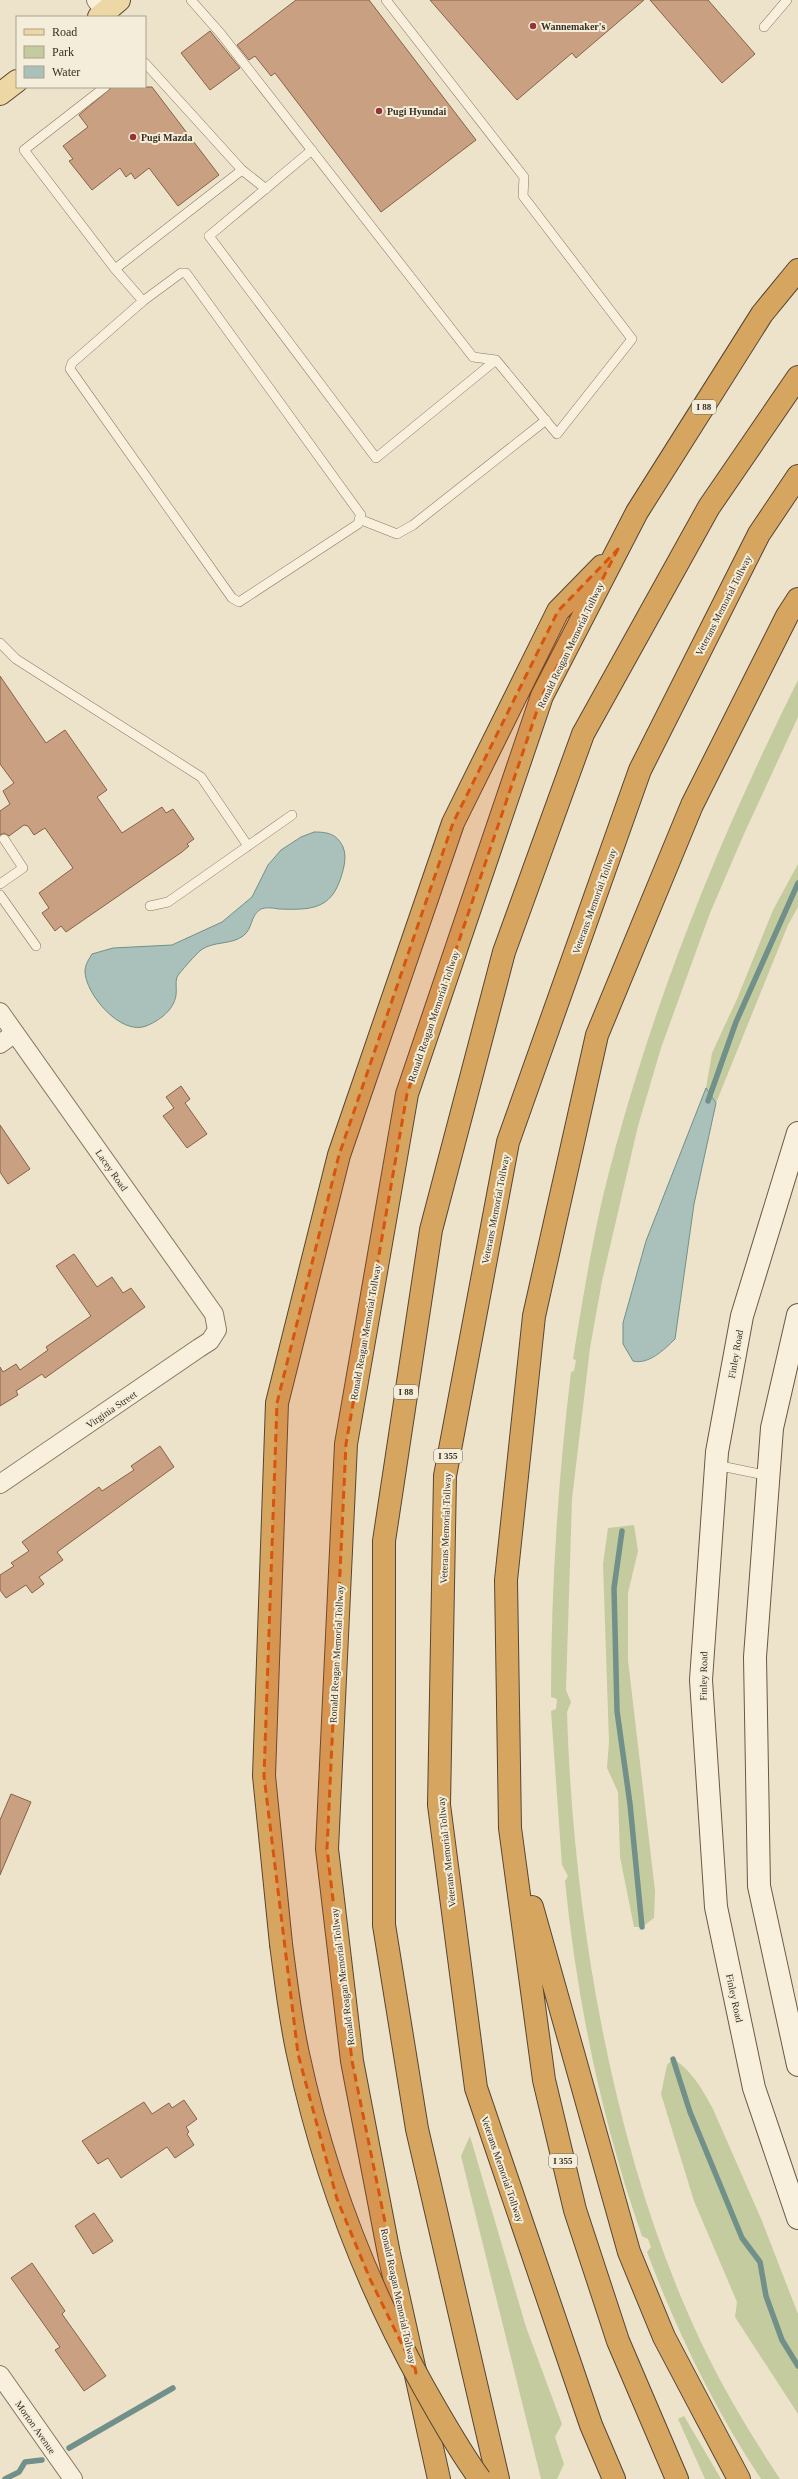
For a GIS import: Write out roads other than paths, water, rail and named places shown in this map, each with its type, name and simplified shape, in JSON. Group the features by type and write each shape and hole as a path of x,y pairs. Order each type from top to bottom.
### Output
{"highway":[{"name":"Ronald Reagan Memorial Tollway","path":"439,2479 389,2254 352,2061 327,1849 346,1444 407,1094 542,696 637,512 762,314 798,270"},
{"name":"I 88","path":"498,2479 417,2128 384,1925 384,1541 429,1238 504,952 583,734 709,507 798,377"},
{"name":"Veterans Memorial Tollway","path":"614,2479 591,2425 476,2088 439,1805 445,1476 508,1142 640,770 759,534 798,476"},
{"path":"480,2479 444,2424 406,2356 370,2279 337,2199 320,2145 298,2054 281,1944 264,1776 277,1403 339,1155 453,823 558,611 618,549"},
{"name":"I 355","path":"677,2479 618,2340 575,2210 544,2080 510,1828 506,1580 534,1316 597,1035 692,805 787,616 798,599"},
{"path":"510,1828 628,2252 664,2337 739,2479"},
{"path":"485,2419 506,2479"}],"main road":[{"path":"0,94 16,82"},
{"name":"Finley Road","path":"798,1133 742,1316 716,1465 701,1680 716,1907 754,2088 798,2218"},
{"path":"798,1315 772,1428 756,1656 759,1886 798,2065"}],"street":[{"name":"Lacey Road","path":"0,1012 214,1314 218,1330"},
{"path":"0,1044 15,1034"},
{"name":"Virginia Street","path":"0,1484 200,1348 210,1340 218,1330"},
{"name":"Morton Avenue","path":"0,2375 73,2479"}],"lane":[{"path":"191,0 221,34 473,357 496,360 557,434 632,339 523,196 524,177 386,0"},
{"path":"764,27 787,0"},
{"path":"146,64 242,170 266,189"},
{"path":"104,88 24,150 115,269 143,301"},
{"path":"312,150 209,236 376,458 496,360"},
{"path":"115,269 242,170"},
{"path":"181,273 186,273 361,515 358,524 239,602 232,598 70,369 72,363 143,301 181,273"},
{"path":"359,519 397,534 413,525 546,420"},
{"path":"0,643 16,659 201,777 248,846"},
{"path":"150,906 168,902 292,815"},
{"path":"0,884 23,868 4,839"},
{"path":"0,895 36,946"},
{"path":"716,1465 769,1476"}],"water":[{"path":"314,832 328,833 338,839 345,854 345,862 337,888 325,902 310,908 261,909 255,915 248,930 243,936 233,941 211,945 201,950 177,977 175,1000 169,1010 161,1018 151,1024 136,1027 126,1025 106,1011 91,991 87,980 85,971 86,964 92,954 113,948 172,945 222,922 252,897 268,865 281,850 301,837"},
{"path":"706,1088 716,1103 694,1204 675,1339 656,1356 644,1361 633,1361 623,1344 623,1323 646,1241"}],"waterway":[{"path":"708,1101 736,1022 798,883"},
{"path":"622,1531 614,1588 617,1711 630,1804 642,1927"},
{"path":"673,2059 690,2112 742,2238 760,2262 766,2296 782,2340 798,2366"},
{"path":"69,2448 173,2388"},
{"path":"5,2479 19,2472 25,2462 42,2460"}],"place":[{"name":"Wannemaker's","path":"533,26"},
{"name":"Pugi Hyundai","path":"379,111"},
{"name":"Pugi Mazda","path":"133,137"}]}
